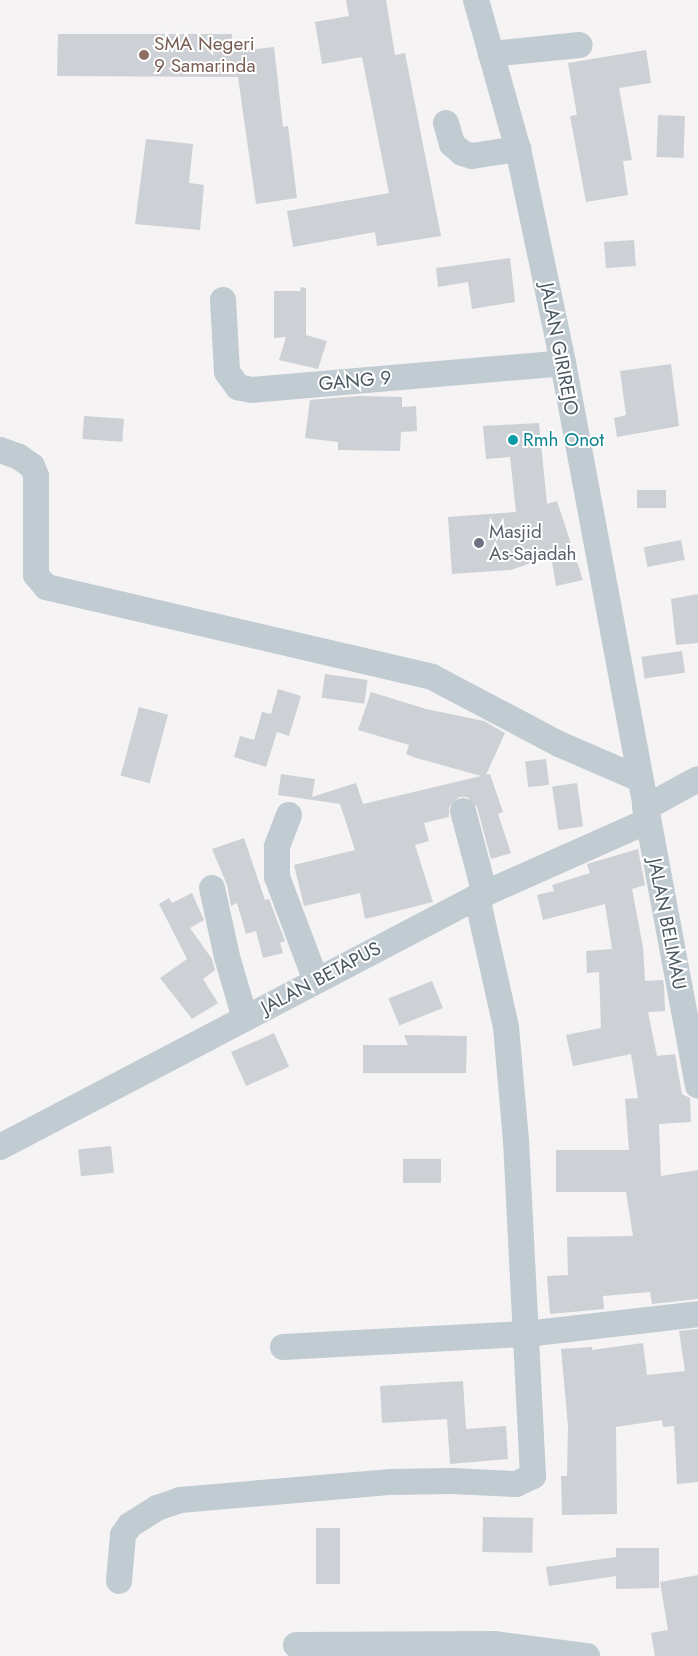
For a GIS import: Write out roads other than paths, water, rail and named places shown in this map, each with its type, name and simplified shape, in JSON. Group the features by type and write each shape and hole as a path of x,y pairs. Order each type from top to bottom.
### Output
{"street":[{"name":"JALAN GIRIREJO","path":"476,0 518,149 563,363 646,814"},
{"path":"491,54 580,45"},
{"path":"446,122 452,144 462,153 472,156 518,149"},
{"name":"GANG 9","path":"223,300 227,372 238,387 251,390 563,363"},
{"path":"0,450 19,456 32,466 36,476 36,575 46,587 432,676 559,744 640,778"},
{"name":"JALAN BETAPUS","path":"0,1147 481,895 646,814 698,779"},
{"path":"120,1581 123,1536 130,1525 157,1508 180,1500 391,1482 452,1481 516,1484 528,1480 534,1466 516,1141 506,1027 463,811"},
{"path":"289,814 277,847 277,876 316,981"},
{"name":"JALAN BELIMAU","path":"646,814 698,1086"},
{"path":"212,888 227,957 245,1018"},
{"path":"283,1347 526,1334 698,1314"},
{"path":"296,1644 494,1644 587,1656"}],"place":[{"name":"SMA Negeri 9 Samarinda","path":"144,55"},
{"name":"Rmh Onot","path":"513,440"},
{"name":"Masjid As-Sajadah","path":"479,543"}]}
